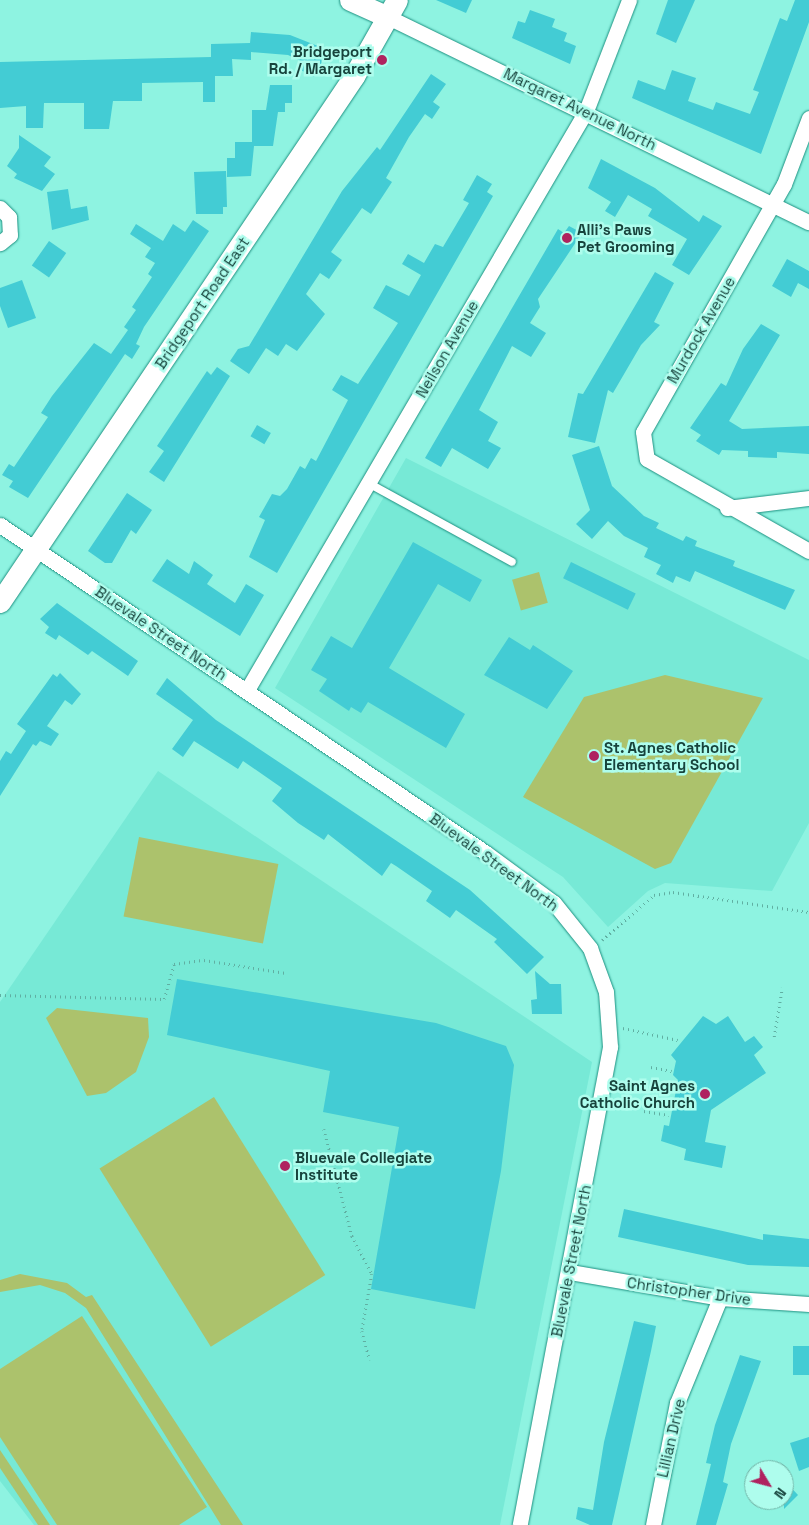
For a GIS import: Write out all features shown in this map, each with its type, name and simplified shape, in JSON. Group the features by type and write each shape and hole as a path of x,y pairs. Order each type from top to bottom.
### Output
{"main road":[{"name":"Margaret Avenue North","path":"350,0 393,9"},
{"name":"Bridgeport Road East","path":"0,602 354,76 393,9"}],"street":[{"name":"Neilson Avenue","path":"247,690 586,111 629,0"},
{"name":"Margaret Avenue North","path":"393,9 586,111 809,222"},
{"name":"Murdock Avenue","path":"809,118 773,204 643,432 647,459 727,508 809,550"},
{"path":"0,208 9,217 10,235 0,243"},
{"path":"727,508 809,498"},
{"name":"Bluevale Street North","path":"0,525 247,690 554,903 590,948 606,992 610,1048 570,1272 520,1525"},
{"name":"Christopher Drive","path":"570,1272 720,1298 809,1304"},
{"name":"Lillian Drive","path":"653,1525 677,1403 720,1298"}],"lane":[{"path":"368,483 512,562"}],"path":[{"path":"590,948 654,895 673,892 809,912"},
{"path":"0,995 164,999 174,964 204,960 286,973"},
{"path":"774,1037 782,988"},
{"path":"608,1024 678,1040"},
{"path":"651,1067 672,1071"},
{"path":"644,1111 669,1115"},
{"path":"324,1129 352,1236 372,1274 362,1331 370,1360"}],"shaded area":[{"name":"St. Agnes Catholic Elementary School","path":"406,458 809,660 809,823 772,891 665,883 648,891 608,927 563,877 275,688"},
{"path":"539,572 548,603 521,610 512,580"},
{"path":"665,675 763,698 671,863 655,869 523,797 584,697"},
{"name":"Bluevale Collegiate Institute","path":"158,771 592,1062 500,1525 34,1525 0,1481 0,1002"},
{"path":"139,837 278,864 263,944 124,917"},
{"path":"57,1008 148,1018 149,1037 136,1072 106,1093 87,1096 46,1018"},
{"path":"214,1097 325,1275 211,1347 100,1169"},
{"path":"20,1274 67,1283 86,1297 92,1295 243,1525 221,1525 86,1308 65,1293 40,1285 0,1292 0,1280"},
{"path":"82,1316 207,1507 179,1525 57,1525 0,1437 0,1369"},
{"path":"0,1450 50,1525 38,1525 0,1468"}],"building":[{"path":"436,0 472,0 466,13"},
{"path":"668,0 695,0 676,43 656,34"},
{"path":"795,0 809,0 809,22 761,154 632,98 638,80 665,90 672,70 696,78 688,101 713,110 716,102 750,114 759,92 753,90 780,18 787,21"},
{"path":"530,10 555,19 552,27 567,33 564,41 576,46 570,64 512,38 518,21 525,23"},
{"path":"251,32 290,35 328,50 314,77 299,69 303,62 288,55 251,52 251,60 232,59 233,76 215,76 215,102 203,102 203,82 142,83 142,101 113,101 109,129 84,129 84,103 44,103 43,128 26,128 26,106 0,108 0,62 211,57 211,44 250,43"},
{"path":"431,74 446,84 433,102 440,107 432,119 425,114 409,137 386,178 392,182 371,214 362,208 331,252 342,260 329,279 320,273 306,294 325,314 297,351 286,344 278,356 266,348 249,374 230,361 238,349 249,346 342,191 377,147 380,150"},
{"path":"270,85 292,85 292,103 285,103 285,112 278,112 273,146 254,146 251,176 227,177 227,158 235,158 235,142 252,142 252,110 266,110"},
{"path":"19,135 51,157 44,166 55,174 42,191 14,178 17,174 7,166 19,148"},
{"path":"601,159 655,188 699,222 703,215 722,226 689,275 672,265 687,239 648,216 652,209 628,195 615,217 605,211 611,202 588,188"},
{"path":"226,171 227,207 223,207 223,214 196,214 194,172"},
{"path":"477,175 492,184 487,192 493,196 277,573 249,557 265,520 259,517 272,494 280,496 287,489 300,466 305,469 311,458 316,461 348,400 332,390 341,375 358,384 398,323 373,308 386,285 409,296 421,275 402,264 408,254 424,263 435,244 443,247 469,203 463,200"},
{"path":"68,189 71,209 87,206 89,220 52,230 47,192"},
{"path":"193,220 209,231 144,327 136,344 140,346 132,359 125,354 28,498 9,487 13,481 2,475 9,464 14,467 48,417 41,413 52,396 94,343 111,354 128,330 124,327 136,310 132,307 152,277 148,274 155,263 145,257 151,248 130,234 136,224 163,241 173,224 185,232"},
{"path":"569,226 582,233 538,299 540,307 530,323 546,333 531,357 512,346 479,410 498,422 488,441 501,448 488,469 452,448 441,467 425,458 558,229 564,233"},
{"path":"49,241 66,253 49,278 32,266"},
{"path":"787,259 809,271 809,289 798,283 791,297 772,286"},
{"path":"655,272 674,283 654,322 660,325 641,345 613,393 608,390 595,443 568,437 578,393 583,394"},
{"path":"22,280 36,318 8,328 0,306 0,288"},
{"path":"761,324 780,335 729,421 742,429 809,426 809,454 777,452 777,458 748,457 748,451 722,450 719,455 696,441 701,435 690,428 721,383 726,386 743,349"},
{"path":"217,367 230,376 164,482 149,472 164,451 157,446 207,371 211,375"},
{"path":"257,425 271,433 264,444 250,436"},
{"path":"599,446 612,486 644,516 659,523 656,528 683,541 686,536 697,541 695,546 735,561 733,566 795,590 785,610 695,571 690,582 676,576 673,583 656,574 661,565 644,557 648,548 624,536 608,521 592,539 576,524 590,510 572,455"},
{"path":"127,493 152,510 136,534 131,530 112,563 105,563 88,551"},
{"path":"413,542 482,580 470,602 438,584 389,668 465,714 446,748 368,702 361,713 351,707 349,711 319,691 327,679 311,670 331,636 352,648"},
{"path":"167,559 189,574 194,561 213,575 207,584 235,603 246,584 264,595 240,636 152,581"},
{"path":"571,562 636,594 628,610 563,578"},
{"path":"57,603 138,661 128,676 92,651 88,655 59,635 56,640 45,633 49,627 40,619"},
{"path":"509,637 530,650 533,645 573,671 547,709 484,675"},
{"path":"60,673 81,694 72,705 65,700 47,726 59,734 51,746 40,741 36,746 33,744 0,796 0,761 6,751 11,754 26,731 17,724 53,674 57,677"},
{"path":"167,678 216,720 470,890 544,957 527,974 494,942 497,939 456,910 450,918 426,901 432,891 396,866 391,863 382,876 328,834 324,840 298,823 272,801 282,788 243,761 238,769 194,741 183,757 172,749 193,720 156,694"},
{"path":"535,971 550,984 561,984 562,1014 532,1014 531,1000 537,999"},
{"path":"177,979 436,1023 506,1046 514,1065 501,1171 475,1309 371,1289 399,1127 323,1112 330,1071 167,1035"},
{"name":"Saint Agnes Catholic Church","path":"703,1016 716,1024 728,1016 745,1042 754,1036 763,1047 754,1055 766,1073 711,1110 705,1142 726,1146 722,1168 684,1160 686,1149 661,1141 664,1125 669,1126 678,1080 673,1075 676,1061 671,1055"},
{"path":"624,1209 763,1240 763,1234 809,1239 809,1267 748,1265 618,1237"},
{"path":"634,1321 656,1326 651,1351 612,1525 590,1525 576,1519 578,1507 593,1510 604,1442"},
{"path":"793,1346 809,1346 809,1375 793,1375"},
{"path":"740,1355 761,1361 731,1444 723,1482 728,1484 716,1525 696,1525 711,1464 706,1463 715,1425"},
{"path":"809,1437 809,1467 799,1471 790,1443"},
{"path":"794,1491 798,1495 794,1499"}],"place":[{"name":"Bridgeport Rd. / Margaret","path":"382,60"},
{"name":"Alli’s Paws Pet Grooming","path":"567,238"},
{"name":"St. Agnes Catholic Elementary School","path":"594,756"},
{"name":"Saint Agnes Catholic Church","path":"705,1094"},
{"name":"Bluevale Collegiate Institute","path":"285,1166"}]}
